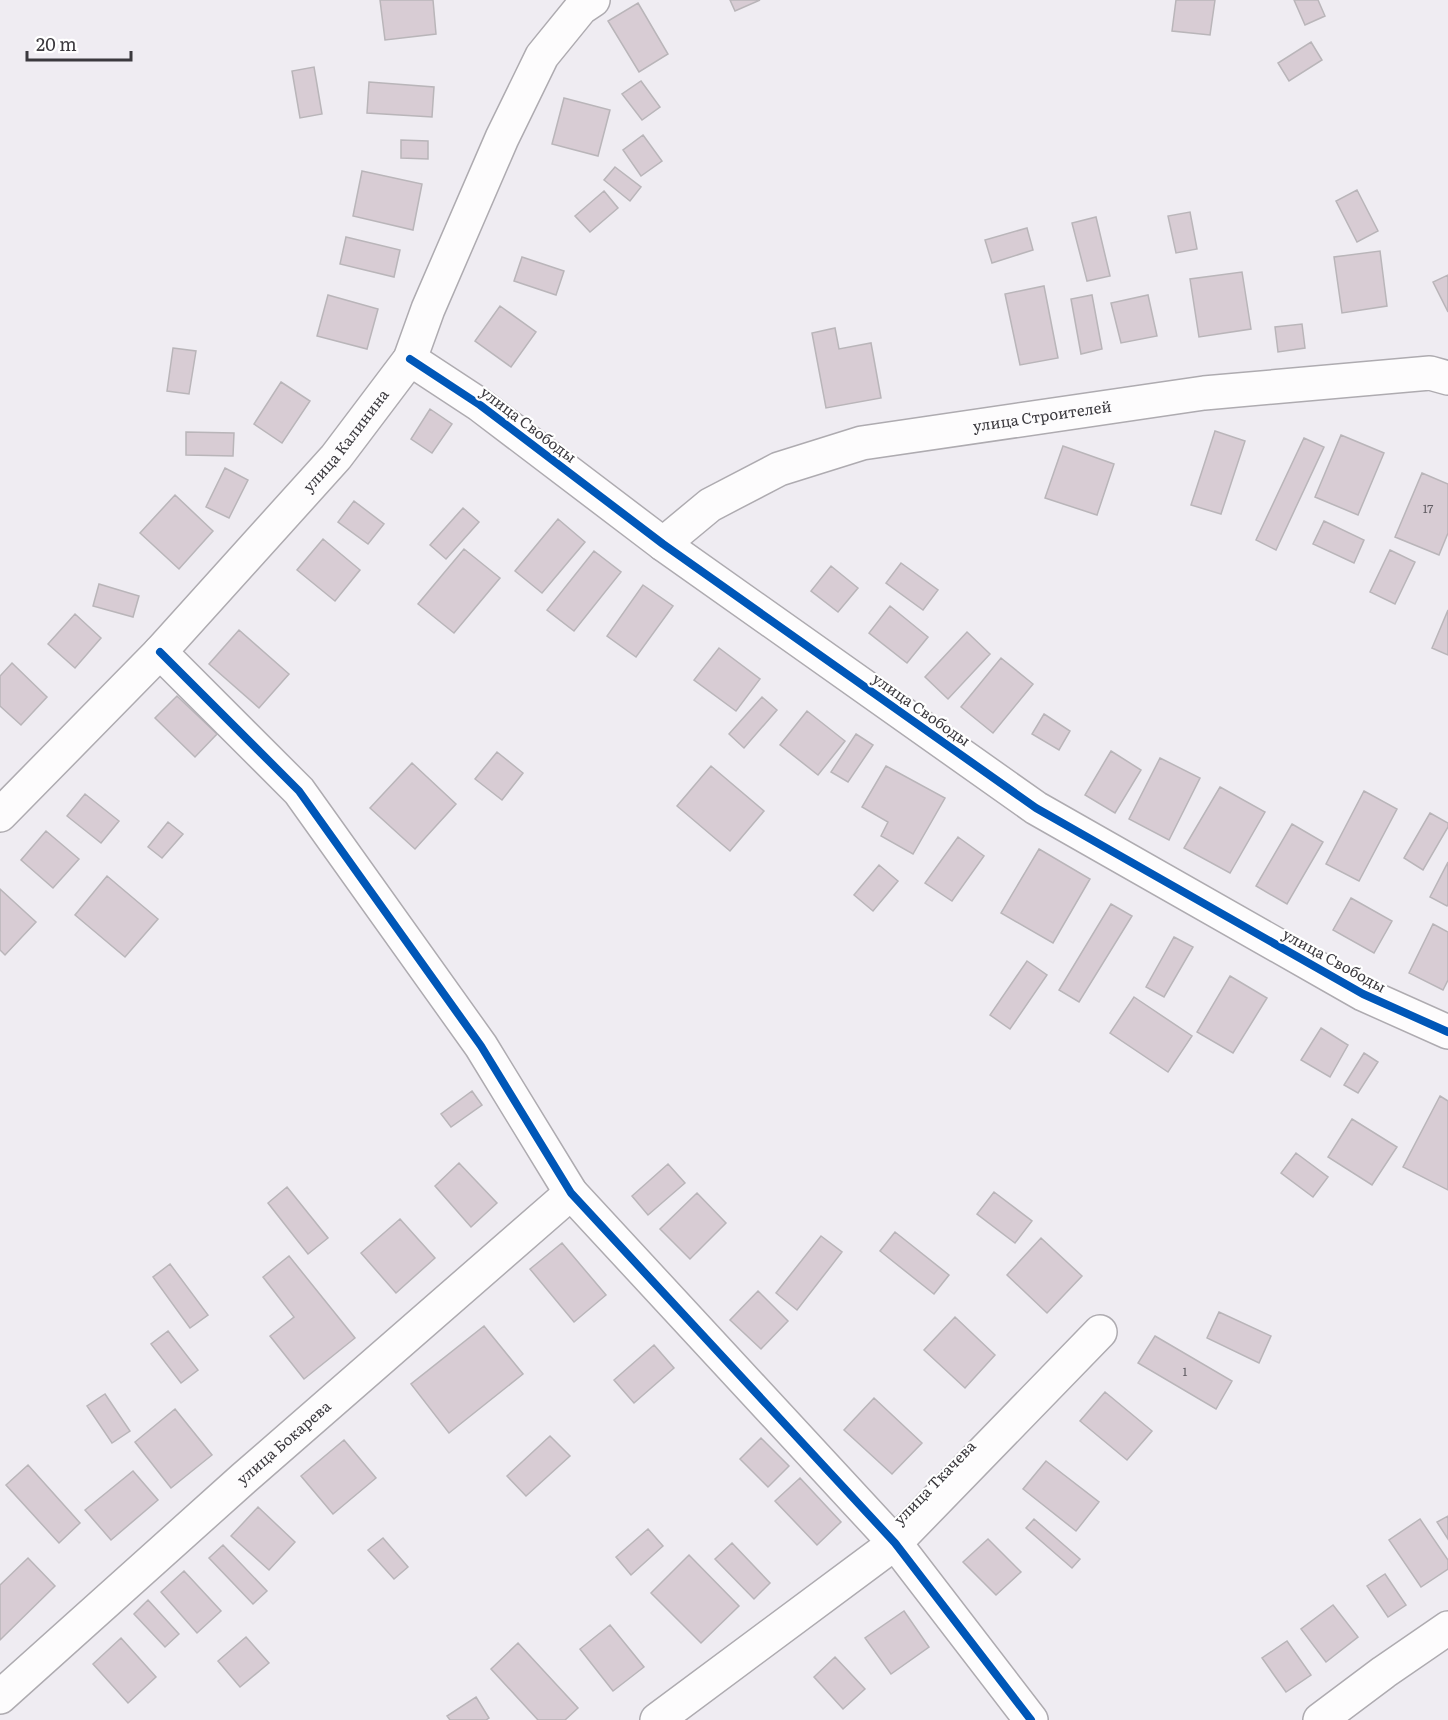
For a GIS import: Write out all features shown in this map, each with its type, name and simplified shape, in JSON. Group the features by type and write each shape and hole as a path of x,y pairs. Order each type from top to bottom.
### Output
{"street":[{"name":"улица Калинина","path":"0,815 160,652 336,457 410,359 502,138 542,56 581,8 593,0"},
{"name":"улица Свободы","path":"410,359 480,405 663,544 1036,808 1363,994 1448,1032"},
{"name":"улица Строителей","path":"663,544 710,505 779,469 862,443 1204,393 1430,373 1448,378"},
{"path":"160,652 299,790 481,1046 571,1193 895,1543 1030,1720"},
{"name":"улица Бокарева","path":"0,1697 235,1486 571,1193"},
{"name":"улица Ткачева","path":"657,1720 895,1543 1100,1332"},
{"path":"1320,1720 1448,1628"}],"building":[{"path":"380,0 433,0 436,34 385,40"},
{"path":"730,0 760,0 735,11"},
{"path":"1176,0 1215,0 1210,35 1172,31"},
{"path":"1294,0 1318,0 1325,16 1305,25"},
{"path":"638,3 668,54 639,72 608,21"},
{"path":"1311,42 1322,60 1289,81 1278,63"},
{"path":"314,67 322,114 300,118 292,71"},
{"path":"641,81 660,107 642,120 622,94"},
{"path":"369,82 434,87 432,117 367,113"},
{"path":"564,98 610,110 598,156 552,144"},
{"path":"643,135 662,161 641,176 623,150"},
{"path":"401,140 428,141 428,159 401,158"},
{"path":"615,167 641,187 630,201 604,180"},
{"path":"362,171 422,184 413,230 353,216"},
{"path":"1357,190 1378,231 1357,242 1336,201"},
{"path":"604,191 618,208 590,232 575,216"},
{"path":"1190,212 1197,249 1176,253 1168,216"},
{"path":"1096,217 1110,276 1087,281 1072,223"},
{"path":"1027,228 1033,250 992,263 985,240"},
{"path":"346,237 400,250 394,277 340,264"},
{"path":"1380,251 1387,306 1342,313 1334,257"},
{"path":"522,257 564,271 556,295 514,281"},
{"path":"1242,272 1251,329 1199,337 1190,279"},
{"path":"1448,275 1448,312 1433,282"},
{"path":"1044,286 1058,358 1020,365 1005,294"},
{"path":"328,295 378,309 367,349 317,336"},
{"path":"1092,295 1102,349 1081,354 1071,299"},
{"path":"1148,295 1157,336 1121,343 1111,303"},
{"path":"500,306 536,332 511,367 475,341"},
{"path":"1302,324 1305,348 1278,352 1275,327"},
{"path":"835,328 839,349 871,343 881,398 826,408 812,333"},
{"path":"173,348 196,351 189,394 167,391"},
{"path":"281,382 310,401 282,443 254,424"},
{"path":"430,409 452,424 432,453 411,439"},
{"path":"1215,431 1245,441 1221,514 1191,505"},
{"path":"186,432 234,433 233,456 186,455"},
{"path":"1341,435 1384,453 1358,515 1315,497"},
{"path":"1304,438 1324,447 1276,550 1256,540"},
{"path":"1063,446 1114,464 1097,515 1045,498"},
{"path":"225,468 248,480 229,518 206,507"},
{"path":"1422,473 1448,484 1448,533 1439,555 1395,537"},
{"path":"175,495 213,531 179,569 140,533"},
{"path":"354,501 384,524 368,544 338,522"},
{"path":"463,508 479,522 446,559 430,545"},
{"path":"558,519 585,542 542,593 515,571"},
{"path":"1324,521 1364,540 1354,563 1313,544"},
{"path":"323,539 360,570 335,601 297,570"},
{"path":"464,549 500,578 454,633 418,604"},
{"path":"1390,550 1415,562 1395,604 1370,592"},
{"path":"594,551 621,572 574,631 547,610"},
{"path":"901,563 938,590 923,610 886,583"},
{"path":"831,566 858,588 838,612 811,591"},
{"path":"99,584 139,596 133,617 93,606"},
{"path":"643,585 673,606 636,657 607,636"},
{"path":"890,606 928,637 907,663 869,633"},
{"path":"1448,610 1448,655 1432,648"},
{"path":"75,614 101,638 75,668 48,644"},
{"path":"239,630 289,674 259,708 209,664"},
{"path":"967,632 990,654 948,699 925,677"},
{"path":"719,648 760,679 736,711 694,680"},
{"path":"1001,658 1033,684 993,733 961,707"},
{"path":"12,663 47,697 21,725 0,706 0,676"},
{"path":"177,696 217,734 195,757 155,718"},
{"path":"762,697 777,710 744,748 729,734"},
{"path":"807,711 845,741 818,775 780,745"},
{"path":"1044,714 1070,731 1059,750 1032,734"},
{"path":"856,734 873,745 848,782 831,772"},
{"path":"1111,751 1141,770 1115,813 1085,795"},
{"path":"497,752 523,773 502,800 475,779"},
{"path":"1160,758 1200,778 1169,840 1129,819"},
{"path":"412,763 456,804 415,849 370,808"},
{"path":"711,766 764,811 730,851 677,806"},
{"path":"886,766 945,798 913,854 881,836 888,822 862,807"},
{"path":"1220,787 1265,812 1230,873 1184,848"},
{"path":"1364,791 1397,809 1359,881 1326,864"},
{"path":"85,794 119,821 101,843 67,816"},
{"path":"1430,813 1448,823 1448,827 1423,870 1404,858"},
{"path":"168,822 183,834 162,858 148,847"},
{"path":"1292,824 1323,842 1287,904 1256,886"},
{"path":"46,831 79,859 53,888 21,860"},
{"path":"958,837 984,856 952,901 925,883"},
{"path":"1039,849 1090,879 1053,943 1001,913"},
{"path":"1448,862 1448,904 1447,906 1430,897"},
{"path":"879,865 898,881 873,911 854,895"},
{"path":"107,876 158,919 125,957 75,915"},
{"path":"0,889 36,922 5,955 0,950"},
{"path":"1351,898 1392,921 1374,953 1333,930"},
{"path":"1111,904 1132,916 1079,1002 1059,990"},
{"path":"1433,924 1448,932 1448,980 1443,990 1409,973"},
{"path":"1174,937 1193,947 1164,997 1146,987"},
{"path":"1027,961 1047,975 1010,1029 990,1015"},
{"path":"1230,976 1267,998 1233,1053 1197,1032"},
{"path":"1134,997 1192,1036 1168,1072 1110,1033"},
{"path":"1321,1028 1348,1045 1330,1077 1301,1060"},
{"path":"1364,1053 1378,1062 1358,1093 1344,1085"},
{"path":"472,1091 482,1105 451,1127 441,1114"},
{"path":"1440,1096 1448,1101 1448,1190 1403,1167"},
{"path":"1352,1119 1397,1147 1372,1185 1328,1157"},
{"path":"1296,1153 1328,1177 1313,1197 1281,1173"},
{"path":"459,1163 497,1203 471,1227 435,1186"},
{"path":"668,1164 685,1183 648,1215 632,1196"},
{"path":"287,1187 328,1238 308,1254 268,1203"},
{"path":"994,1192 1032,1221 1015,1243 977,1214"},
{"path":"697,1193 726,1223 690,1259 660,1229"},
{"path":"400,1219 435,1258 396,1293 361,1253"},
{"path":"895,1232 949,1275 934,1294 880,1251"},
{"path":"821,1236 842,1252 797,1310 776,1293"},
{"path":"1041,1238 1082,1276 1047,1313 1007,1275"},
{"path":"562,1243 606,1295 574,1322 530,1269"},
{"path":"289,1256 355,1338 304,1379 270,1336 294,1317 263,1277"},
{"path":"170,1264 208,1315 190,1328 153,1277"},
{"path":"758,1291 788,1321 761,1349 730,1320"},
{"path":"1219,1312 1271,1336 1259,1363 1207,1338"},
{"path":"955,1317 995,1355 965,1388 924,1350"},
{"path":"484,1326 523,1374 449,1433 411,1384"},
{"path":"168,1331 198,1370 181,1383 151,1344"},
{"path":"1155,1336 1232,1381 1216,1409 1138,1363"},
{"path":"654,1345 674,1368 634,1403 614,1380"},
{"path":"1105,1392 1152,1431 1127,1460 1080,1421"},
{"path":"105,1394 130,1431 112,1443 87,1406"},
{"path":"874,1398 922,1443 892,1474 844,1430"},
{"path":"175,1409 212,1455 171,1488 135,1442"},
{"path":"550,1436 570,1456 526,1496 507,1476"},
{"path":"761,1438 789,1466 768,1487 740,1459"},
{"path":"344,1440 376,1478 333,1514 301,1476"},
{"path":"1046,1461 1099,1502 1076,1531 1023,1489"},
{"path":"28,1465 80,1523 59,1543 6,1485"},
{"path":"133,1471 158,1500 111,1540 85,1510"},
{"path":"800,1478 841,1522 817,1545 775,1501"},
{"path":"258,1507 295,1542 269,1570 231,1536"},
{"path":"1448,1516 1448,1539 1437,1522"},
{"path":"1034,1519 1080,1559 1072,1568 1026,1528"},
{"path":"1420,1519 1448,1560 1448,1569 1421,1587 1389,1540"},
{"path":"648,1529 663,1546 631,1575 616,1557"},
{"path":"383,1538 408,1567 394,1579 368,1550"},
{"path":"988,1539 1021,1572 996,1595 963,1562"},
{"path":"732,1543 770,1583 754,1599 715,1559"},
{"path":"223,1545 267,1591 253,1604 209,1558"},
{"path":"689,1555 739,1606 701,1643 651,1593"},
{"path":"28,1558 55,1586 0,1640 0,1585"},
{"path":"184,1571 221,1611 197,1633 161,1592"},
{"path":"1385,1574 1406,1605 1388,1617 1367,1586"},
{"path":"148,1600 179,1634 165,1647 134,1614"},
{"path":"1333,1605 1358,1637 1326,1662 1301,1629"},
{"path":"904,1611 929,1647 891,1674 865,1638"},
{"path":"610,1625 644,1667 613,1691 580,1649"},
{"path":"246,1637 269,1663 240,1687 218,1661"},
{"path":"121,1638 156,1677 128,1703 93,1664"},
{"path":"1287,1641 1311,1675 1286,1692 1262,1658"},
{"path":"518,1643 578,1708 565,1720 538,1720 491,1669"},
{"path":"835,1657 865,1689 843,1709 814,1677"},
{"path":"476,1697 489,1718 486,1720 450,1720 447,1716"}],"cycle path":[{"path":"410,359 480,405 663,544 1036,808 1363,994 1448,1032"},
{"path":"160,652 299,791 481,1046 571,1193 895,1543 1031,1720"}]}
